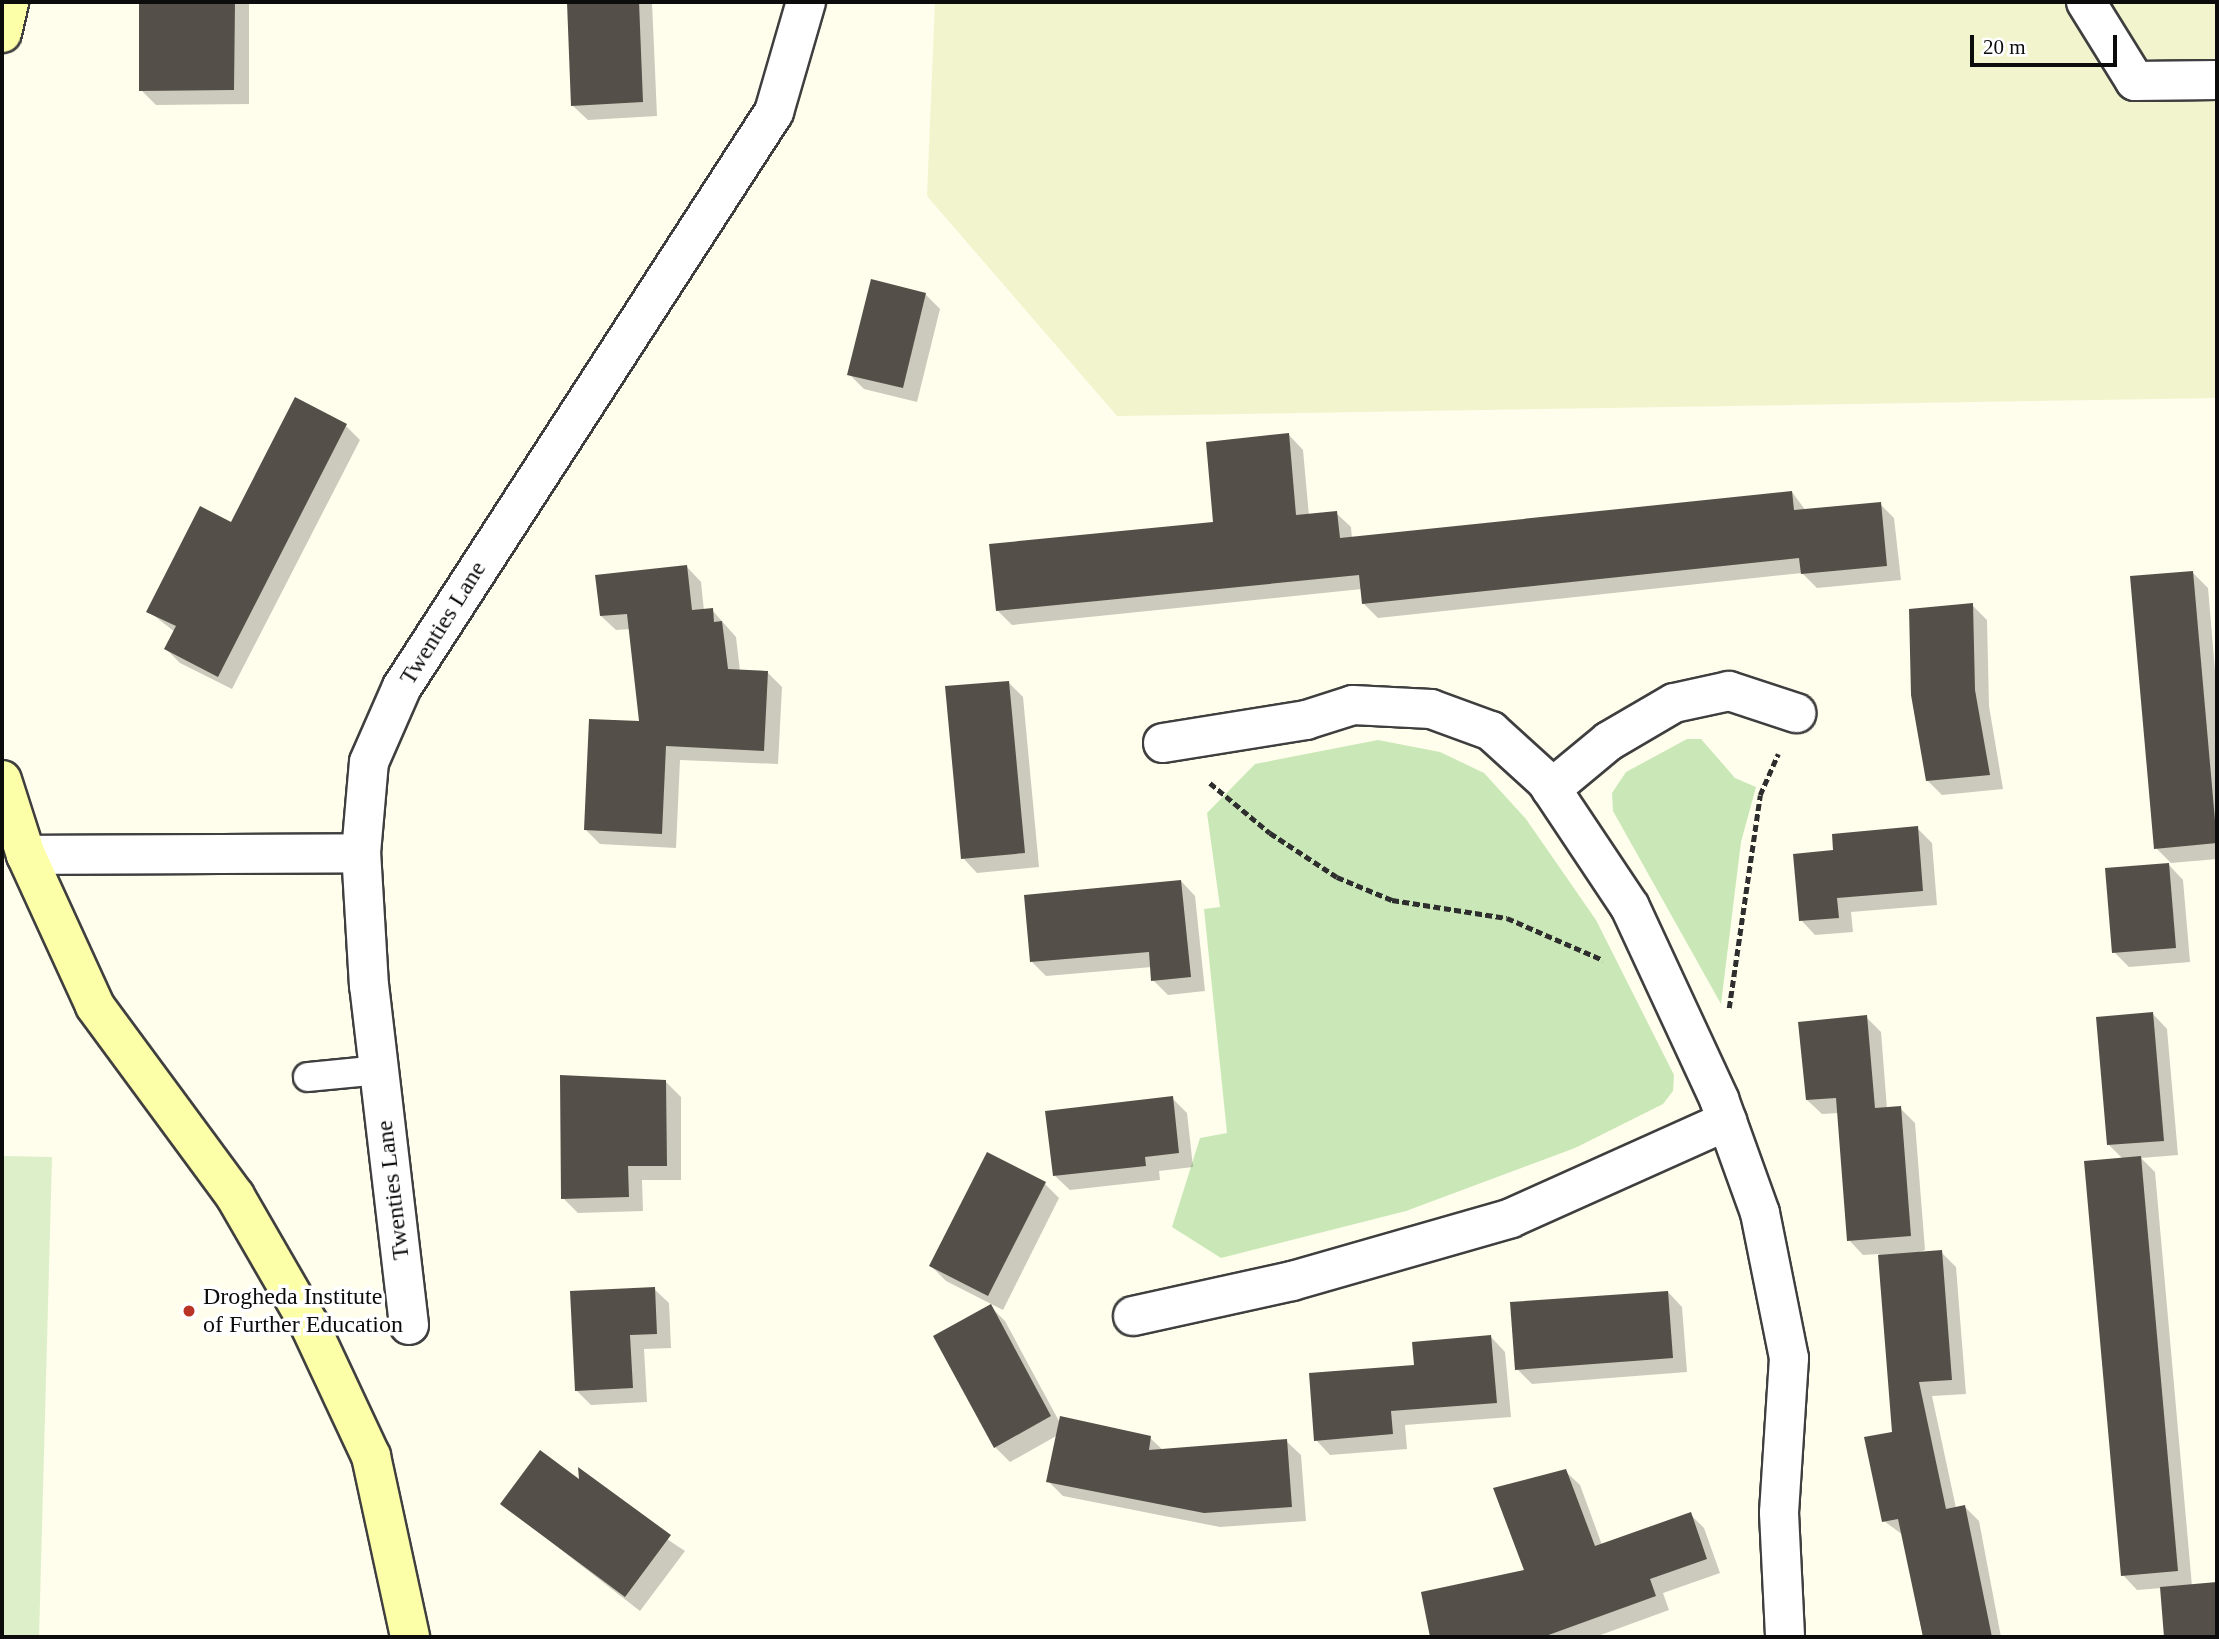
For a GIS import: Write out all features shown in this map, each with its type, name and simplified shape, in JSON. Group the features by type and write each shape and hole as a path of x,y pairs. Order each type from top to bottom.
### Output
{"street":[{"path":"2,33 9,2"},
{"name":"Twenties Lane","path":"409,1325 379,1070 361,853 369,762 402,687 774,112 806,2"},
{"path":"2086,2 2135,81 2217,80"},
{"path":"1551,789 1609,741 1674,703 1729,691 1796,713"},
{"path":"1163,743 1306,720 1353,705 1431,709 1491,731 1551,789 1629,906 1700,1056 1760,1213 1789,1359 1779,1513 1785,1637"},
{"path":"2,780 26,855 95,1006 235,1195 310,1326 371,1456 410,1637"},
{"path":"26,855 361,853"},
{"path":"1133,1316 1292,1281 1511,1218 1727,1121"}],"lane":[{"path":"308,1077 379,1070"}],"path":[{"path":"1700,1056 1728,1013 1760,795 1796,713"},
{"path":"1163,743 1270,833 1338,877 1392,900 1507,918 1619,967 1658,968"}],"green space":[{"path":"935,2 2217,2 2217,398 1117,416 927,196"},
{"path":"1687,739 1701,739 1735,778 1756,787 1741,842 1721,1004 1613,811 1612,793 1626,772"},
{"path":"1378,740 1440,752 1484,773 1526,819 1596,920 1674,1075 1673,1091 1663,1104 1575,1148 1406,1211 1221,1258 1172,1227 1200,1138 1227,1133 1204,909 1220,907 1207,813 1255,764"},
{"path":"2,1156 52,1157 39,1637 2,1637"}],"building":[{"path":"139,2 235,2 234,90 139,91"},
{"path":"567,2 639,2 643,102 571,106"},
{"path":"871,279 926,293 903,388 847,375"},
{"path":"295,397 347,424 218,677 164,649 176,626 146,612 200,506 231,522"},
{"path":"1289,433 1296,515 1337,511 1340,538 1792,491 1794,510 1881,502 1887,566 1801,574 1799,558 1362,604 1359,575 996,611 989,544 1213,522 1206,442"},
{"path":"687,565 692,610 713,608 714,622 722,621 728,669 768,671 764,751 666,746 662,834 584,830 589,719 639,721 627,614 600,616 595,575"},
{"path":"2193,571 2217,843 2154,849 2130,576"},
{"path":"1973,603 1975,690 1990,775 1926,781 1911,695 1909,609"},
{"path":"1009,681 1025,853 961,859 945,686"},
{"path":"1918,826 1923,891 1837,898 1839,918 1799,921 1793,854 1833,850 1832,834"},
{"path":"2169,863 2176,948 2112,953 2105,868"},
{"path":"1181,880 1191,977 1151,981 1149,952 1030,962 1024,895"},
{"path":"2153,1012 2164,1141 2107,1145 2096,1017"},
{"path":"1867,1015 1875,1108 1901,1106 1911,1236 1847,1241 1836,1098 1806,1100 1798,1022"},
{"path":"560,1075 666,1080 667,1166 628,1166 629,1197 561,1199"},
{"path":"1173,1096 1179,1153 1145,1157 1146,1166 1053,1176 1045,1111"},
{"path":"987,1152 1046,1182 988,1296 929,1266"},
{"path":"2141,1156 2178,1571 2121,1576 2084,1161"},
{"path":"1942,1250 1952,1380 1919,1382 1946,1509 1965,1505 1992,1637 1923,1637 1898,1519 1882,1522 1864,1437 1892,1432 1878,1255"},
{"path":"655,1287 657,1334 630,1335 633,1388 575,1391 570,1291"},
{"path":"1668,1291 1673,1358 1515,1370 1510,1302"},
{"path":"991,1304 1051,1416 994,1448 933,1336"},
{"path":"1491,1335 1497,1403 1391,1411 1393,1434 1314,1441 1309,1373 1414,1365 1412,1342"},
{"path":"1060,1416 1151,1436 1149,1450 1287,1439 1292,1507 1204,1513 1046,1482"},
{"path":"540,1450 579,1479 578,1467 671,1535 625,1597 500,1504"},
{"path":"1566,1469 1595,1546 1691,1512 1707,1559 1650,1579 1656,1596 1543,1637 1430,1637 1421,1592 1524,1570 1493,1488"},
{"path":"2217,1582 2217,1637 2164,1637 2160,1587"}],"place":[{"name":"Drogheda Institute of Further Education","path":"189,1311"}]}
